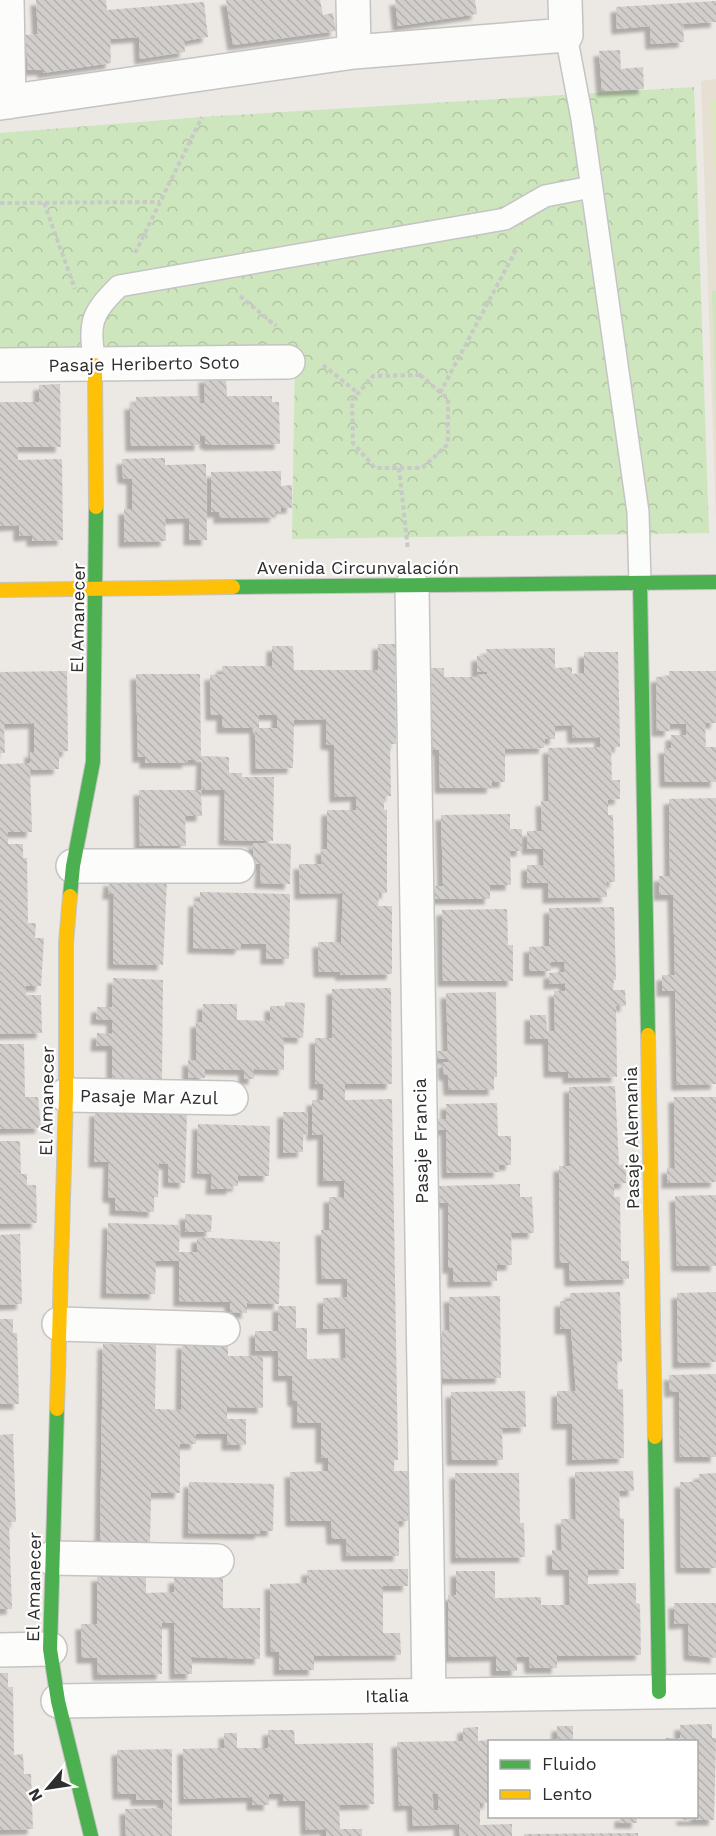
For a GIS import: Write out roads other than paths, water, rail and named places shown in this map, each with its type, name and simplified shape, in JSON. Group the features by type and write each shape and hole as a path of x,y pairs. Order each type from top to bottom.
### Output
{"street":[{"path":"7,0 4,102 354,52 566,35 565,0"},
{"path":"353,0 354,52"},
{"name":"Pasaje Heriberto Soto","path":"0,365 93,350 288,362"},
{"name":"El Amanecer","path":"91,1836 58,1701 50,1649 66,1095 66,943 73,866 93,762 98,588 93,350"},
{"name":"Avenida Circunvalación","path":"0,590 716,582"},
{"name":"Pasaje Alemania","path":"640,583 659,1692"},
{"name":"Pasaje Francia","path":"412,586 429,1695"},
{"path":"73,866 238,866"},
{"name":"Pasaje Mar Azul","path":"66,1095 231,1098"},
{"path":"59,1324 223,1329"},
{"path":"52,1558 217,1561"},
{"path":"0,1650 50,1649"},
{"name":"Italia","path":"58,1701 716,1691"}],"lane":[{"path":"566,35 591,187 638,512 640,583"},
{"path":"93,350 97,308 119,286 505,219 545,196 591,187"}]}
